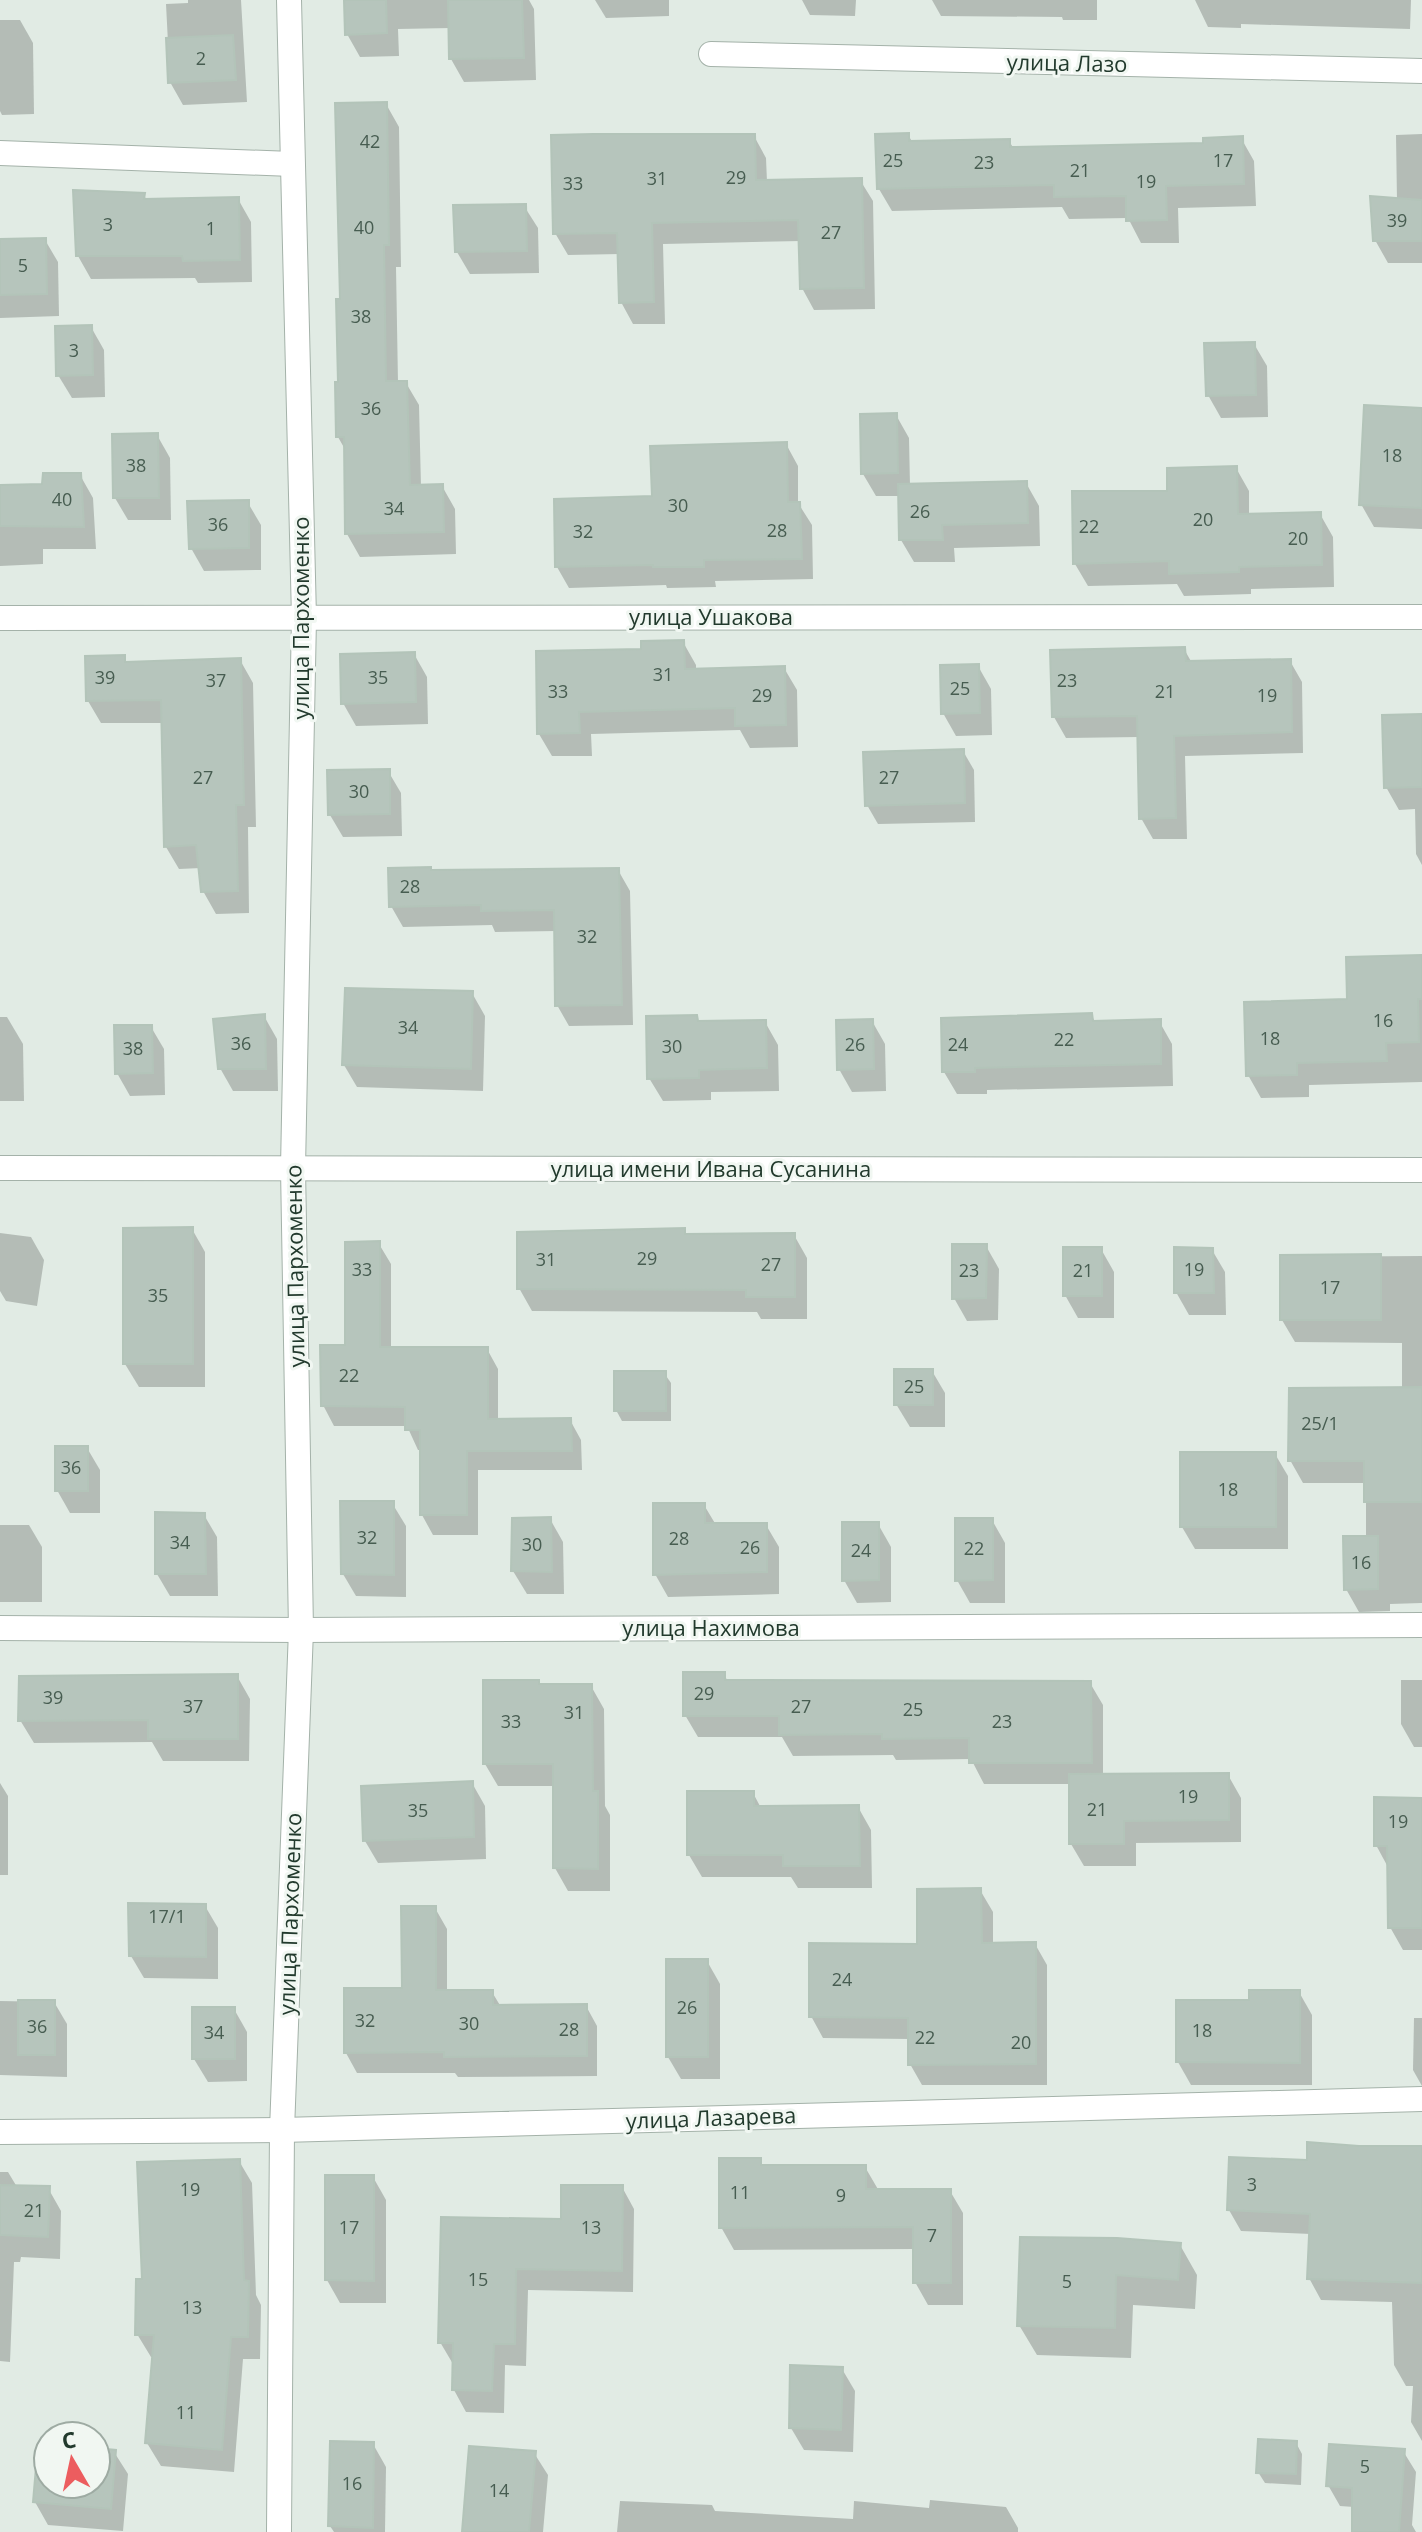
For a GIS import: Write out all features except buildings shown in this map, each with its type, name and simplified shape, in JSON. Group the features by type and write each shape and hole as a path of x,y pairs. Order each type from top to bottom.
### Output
{"street":[{"name":"улица Пархоменко","path":"279,2532 282,2130 301,1630 293,1168 304,618 289,0"},
{"name":"улица Лазо","path":"711,54 1422,71"},
{"path":"0,153 292,164"},
{"name":"улица Ушакова","path":"0,618 1422,617"},
{"name":"улица имени Ивана Сусанина","path":"0,1168 1422,1170"},
{"name":"улица Нахимова","path":"0,1628 301,1630 1422,1625"},
{"name":"улица Лазарева","path":"0,2132 282,2130 1422,2099"}]}
